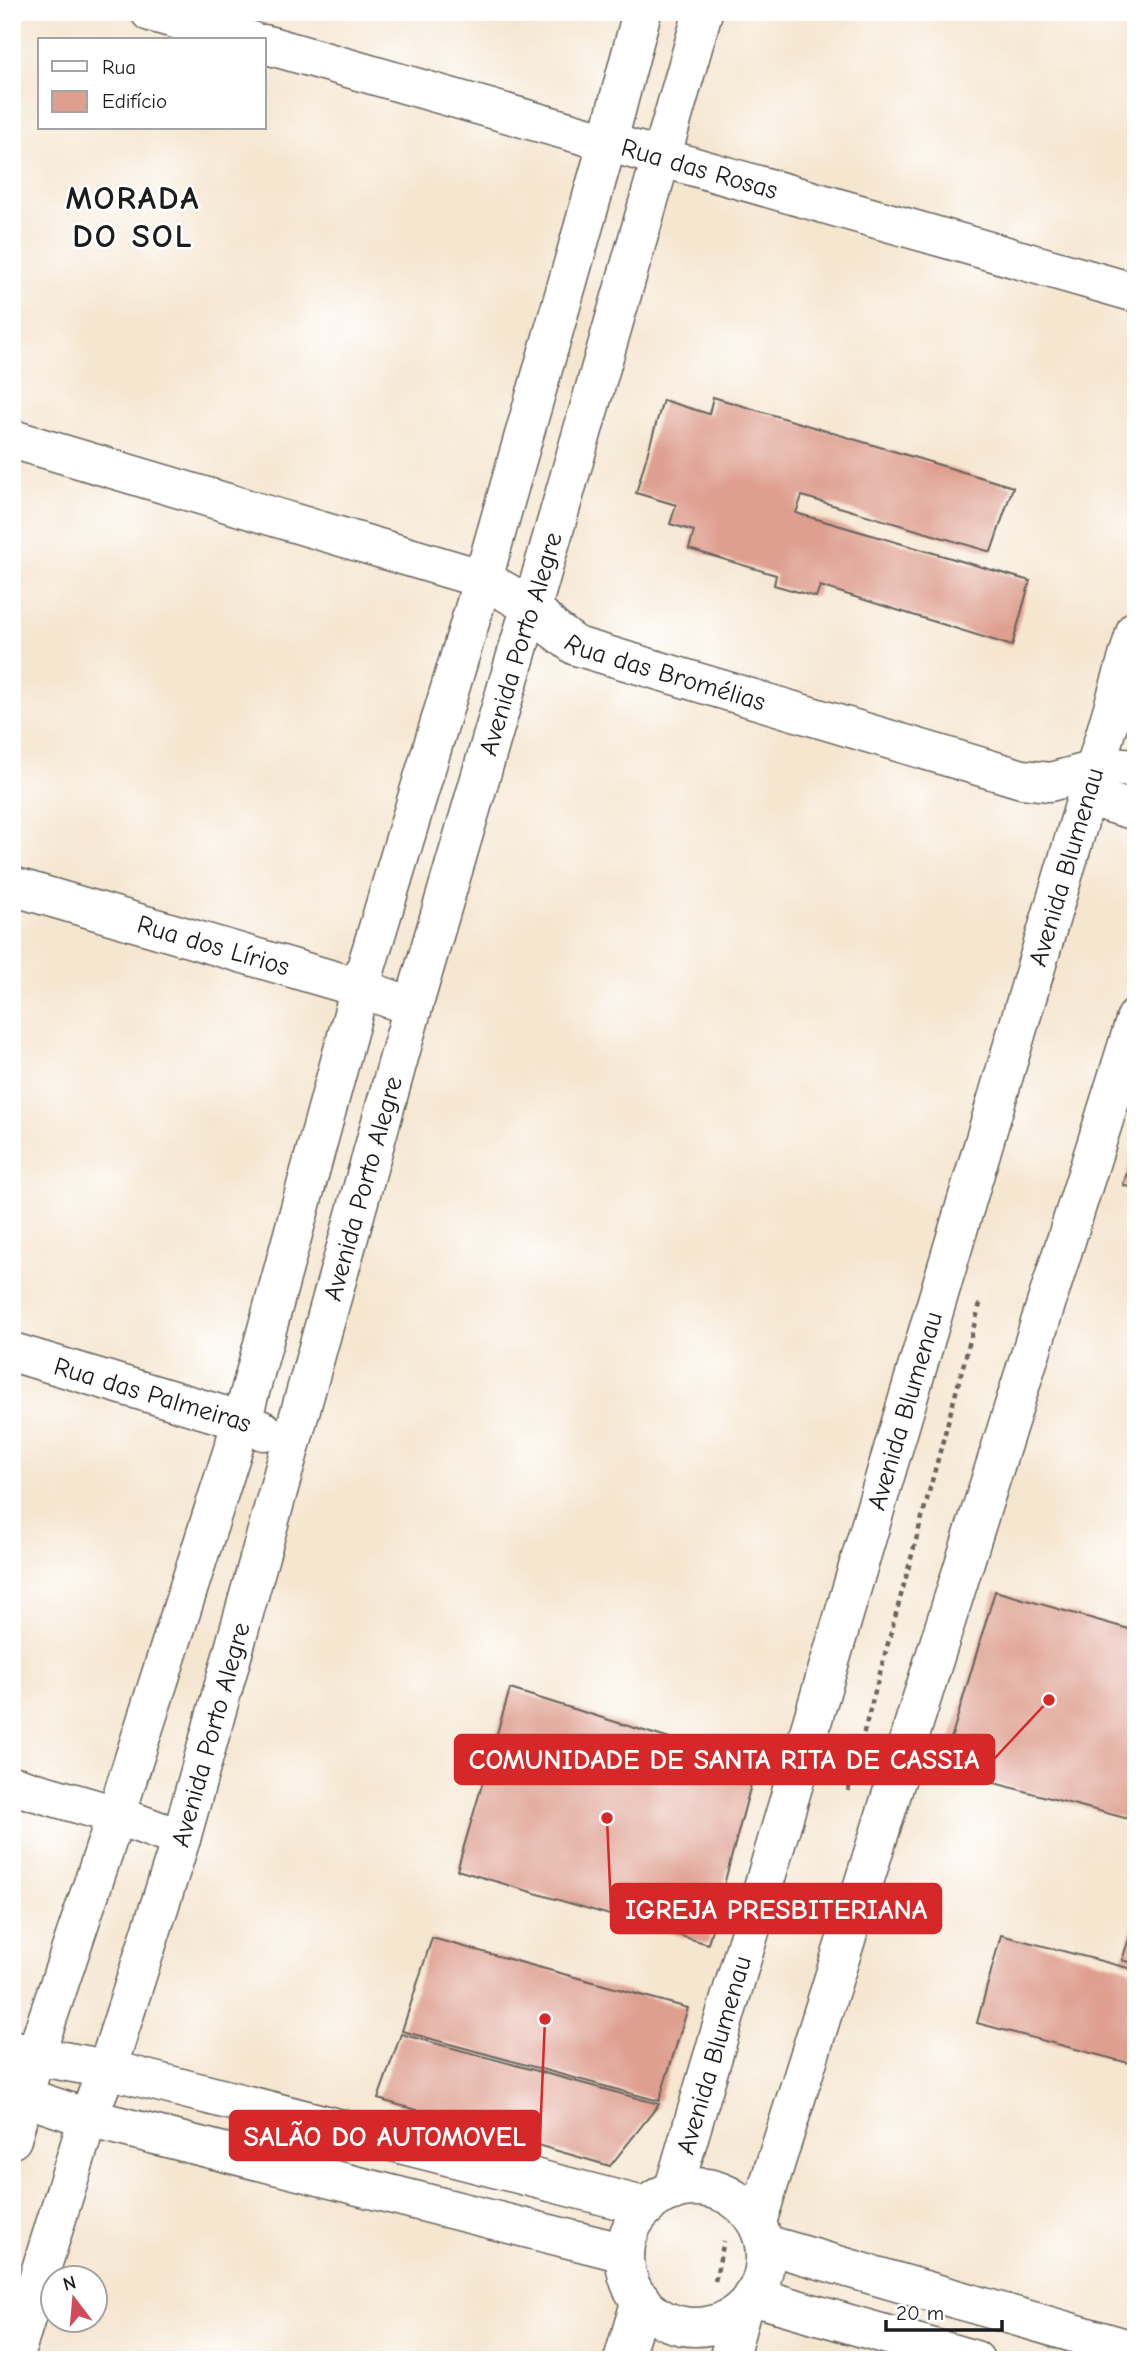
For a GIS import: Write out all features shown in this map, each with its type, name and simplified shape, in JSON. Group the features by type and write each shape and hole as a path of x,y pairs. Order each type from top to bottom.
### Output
{"street":[{"path":"150,12 242,38"},
{"name":"Avenida Porto Alegre","path":"12,2139 24,2053 116,1815 242,1421 360,988 482,579 608,141 642,12"},
{"name":"Avenida Porto Alegre","path":"13,2360 88,2118 107,2069 181,1839 413,1007 532,607 703,12"},
{"name":"Rua das Rosas","path":"266,45 1136,293"},
{"name":"Rua das Bromélias","path":"12,439 482,579 532,607 552,628 576,646 1022,779 1050,782 1072,778 1091,783 1110,766 1136,768"},
{"name":"Avenida Blumenau","path":"660,2199 1136,630"},
{"path":"1091,783 1136,811"},
{"name":"Rua dos Lírios","path":"12,886 360,988 413,1007"},
{"path":"1136,1018 752,2222 765,2268 757,2290 747,2303 721,2321 698,2327 674,2323 653,2312 641,2300 627,2275 625,2253 630,2231 641,2212 660,2199 700,2187 721,2191 752,2222 1136,2351"},
{"name":"Rua das Palmeiras","path":"12,1352 242,1421 292,1443"},
{"path":"12,1785 116,1815 181,1839"},
{"path":"24,2053 107,2069 660,2199"},
{"path":"18,2095 88,2118 625,2253"},
{"path":"623,2360 641,2300"},
{"path":"728,2360 747,2303"},
{"path":"747,2303 975,2360"}],"path":[{"path":"848,1793 983,1295"},
{"path":"704,2325 752,2222"}],"building":[{"path":"713,397 1013,487 991,552 802,496 796,513 1030,581 1012,646 820,586 816,597 774,585 776,575 689,549 694,531 670,524 676,505 636,493 663,400 709,414"},
{"path":"1136,1146 1136,1189 1123,1185"},
{"path":"995,1591 1136,1631 1136,1821 942,1769"},
{"path":"510,1689 756,1766 708,1944 457,1870"},
{"path":"1136,1917 1136,1964 1122,1960"},
{"path":"1001,1935 1136,1970 1136,2065 977,2023"},
{"path":"432,1938 688,2008 659,2101 402,2031"},
{"path":"401,2034 659,2104 610,2166 378,2099"}],"place":[{"name":"COMUNIDADE DE SANTA RITA DE CASSIA","path":"1049,1700"},
{"name":"IGREJA PRESBITERIANA","path":"607,1818"},
{"name":"SALÃO DO AUTOMOVEL","path":"545,2019"}],"district":[{"name":"MORADA DO SOL","path":"133,216"}]}
